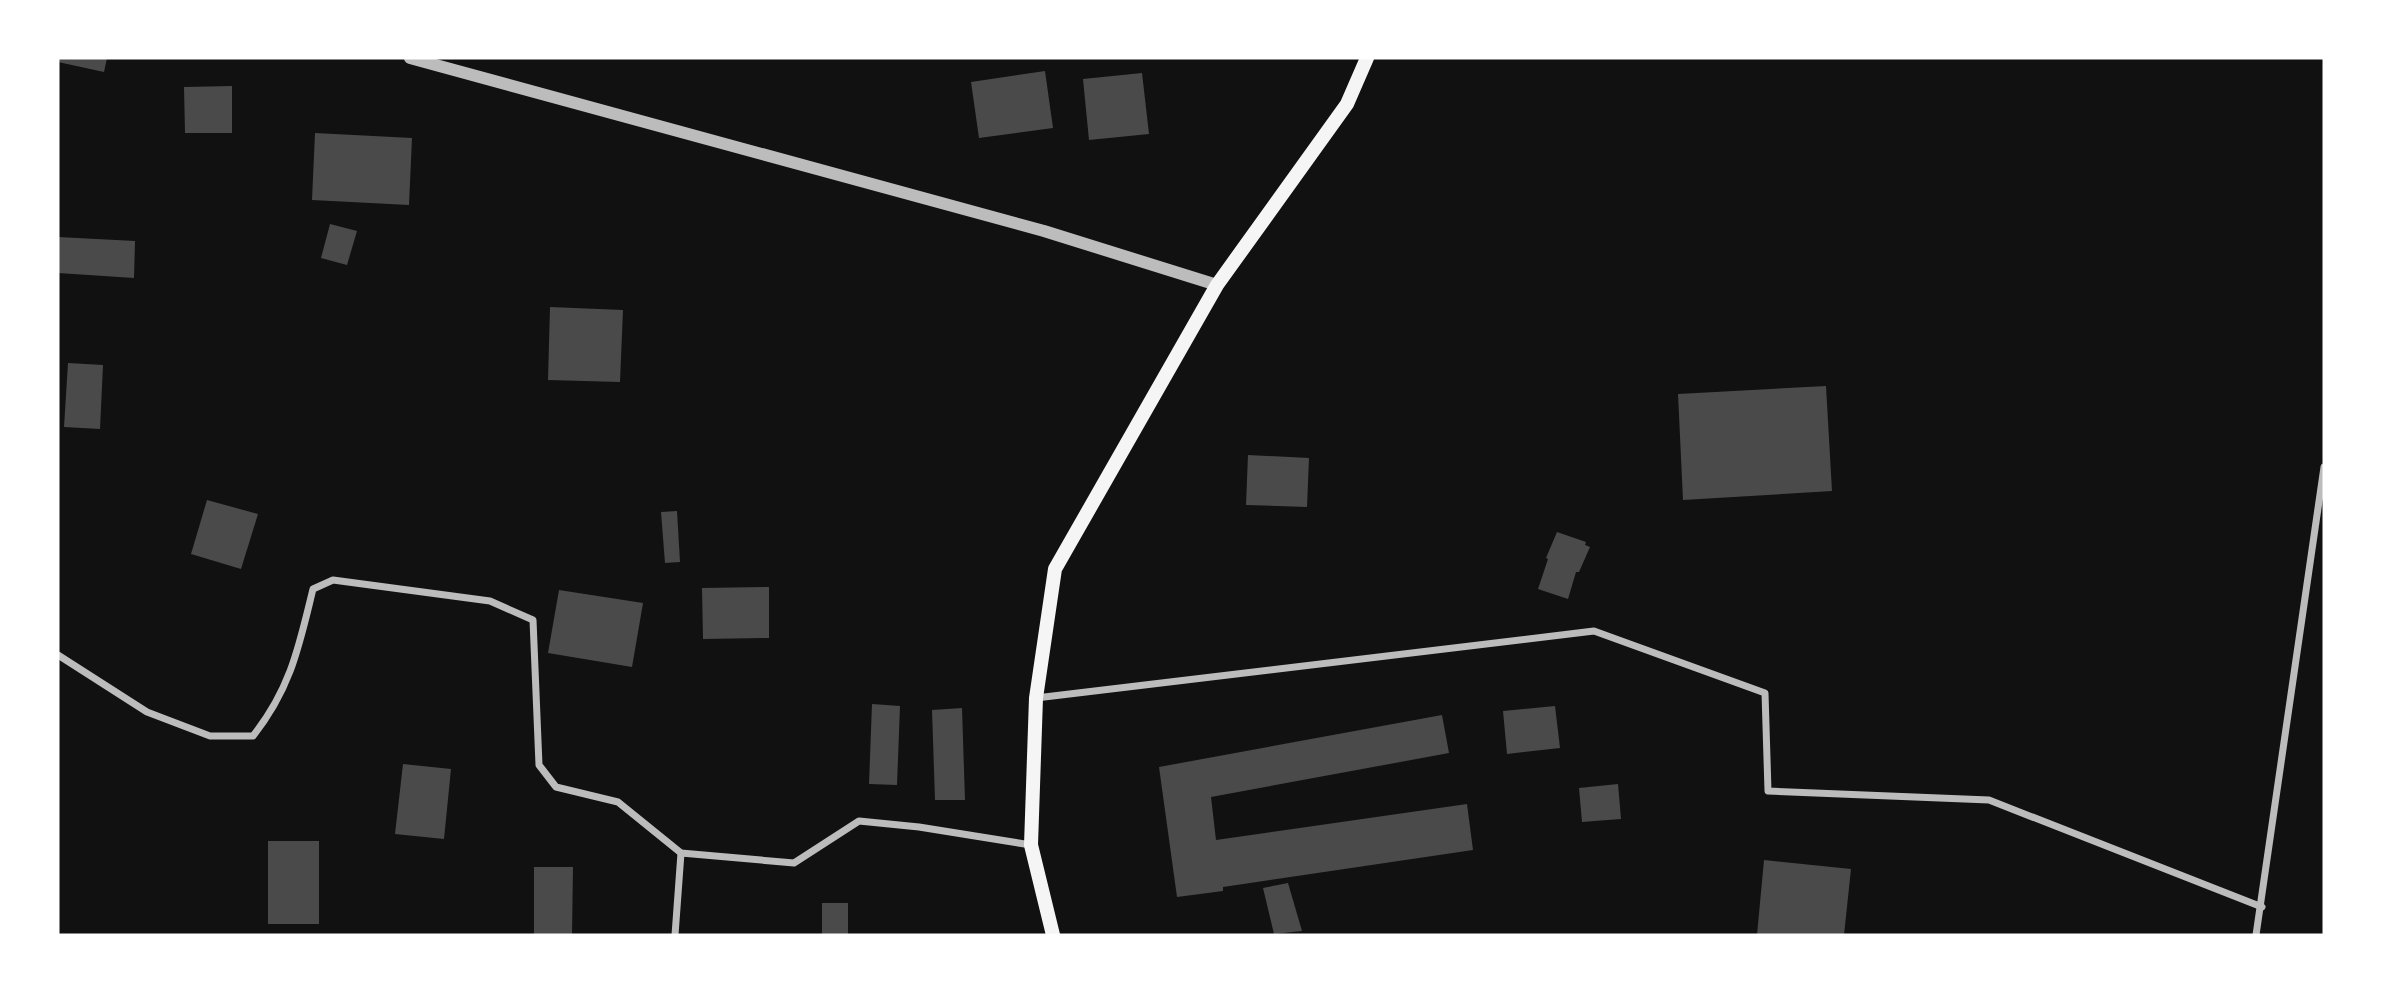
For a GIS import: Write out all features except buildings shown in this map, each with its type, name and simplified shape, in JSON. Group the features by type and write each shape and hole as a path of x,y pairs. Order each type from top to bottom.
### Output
{"main road":[{"path":"1053,935 1031,845 1036,698 1055,569 1217,285 1347,104 1367,58"}],"street":[{"path":"410,58 1044,231 1217,285"},
{"path":"2256,935 2324,467"},
{"path":"58,655 147,712 210,736 253,736 272,712 291,672 313,589 333,580 490,601 533,620 539,765 556,787 618,802 681,853 794,863 859,821 919,827 1031,845"},
{"path":"1036,698 1594,631 1765,693 1768,791 1989,800 2262,907"},
{"path":"675,935 681,853"}]}
